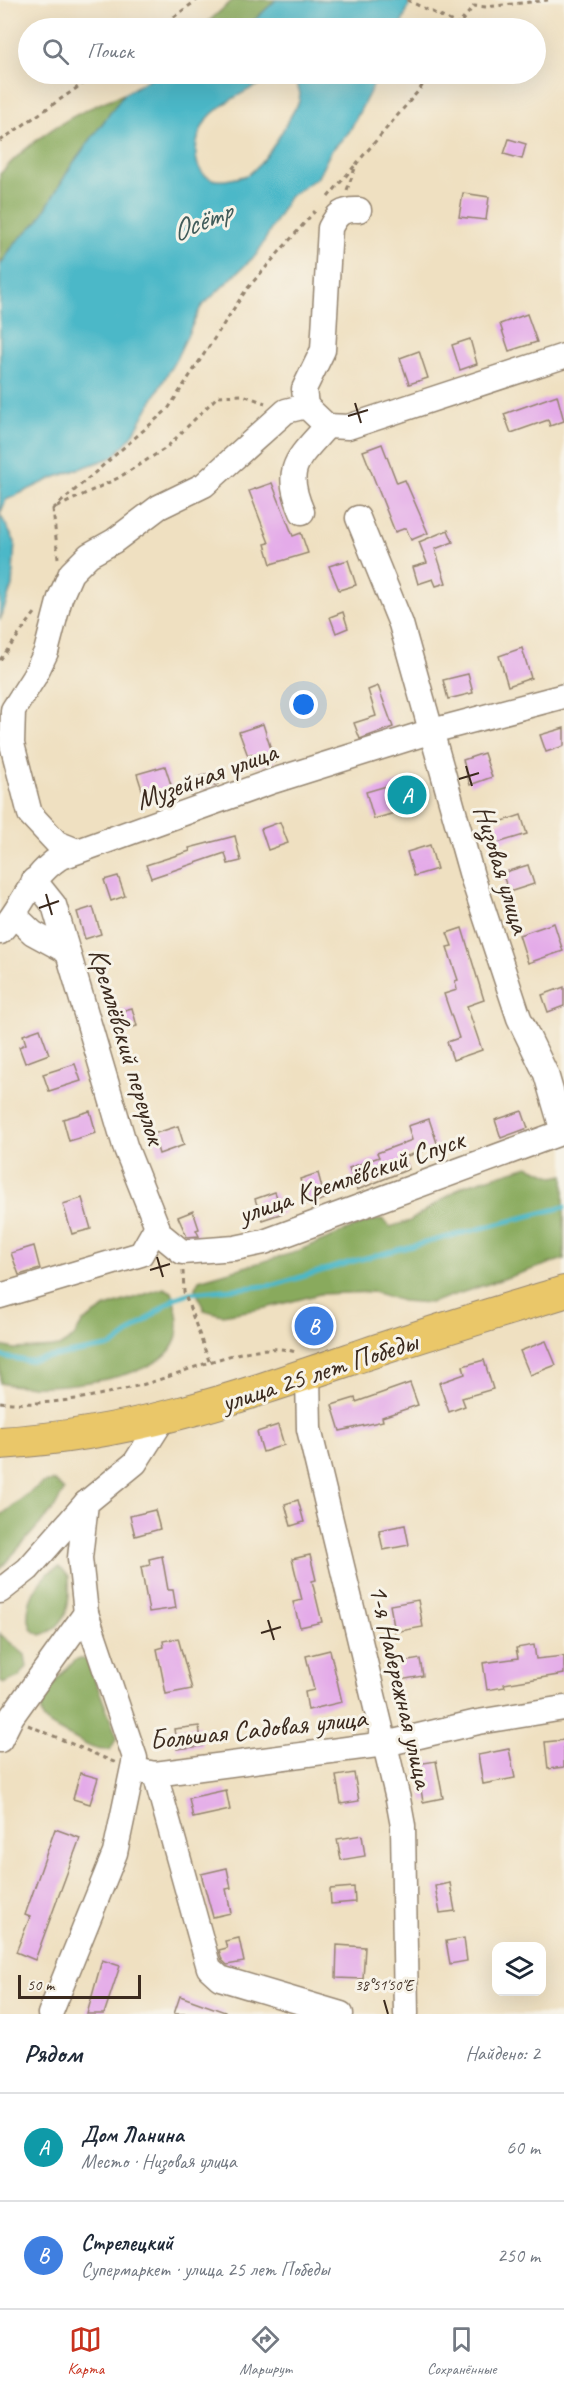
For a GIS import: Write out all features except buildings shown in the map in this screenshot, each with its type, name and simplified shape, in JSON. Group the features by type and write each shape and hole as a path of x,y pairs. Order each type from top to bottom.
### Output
{"main road":[{"name":"улица 25 лет Победы","path":"0,1443 48,1440 163,1419 564,1292"}],"street":[{"path":"77,851 57,843 30,814 12,744 13,710 34,677 46,652 60,598 72,573 89,555 114,541 159,507 204,485 296,409 323,350 330,228 336,206"},
{"path":"296,409 327,426 348,427 564,356"},
{"path":"302,512 291,477 298,459 327,426"},
{"name":"Низовая улица","path":"358,518 401,624 472,876 519,1018 546,1074 563,1132"},
{"name":"Музейная улица","path":"39,873 77,851 117,839 273,781 432,731 564,696"},
{"path":"39,873 8,924 33,933 68,952"},
{"name":"Кремлёвский переулок","path":"39,873 54,905 125,1146 159,1230"},
{"name":"улица Кремлёвский Спуск","path":"159,1230 182,1252 235,1248 264,1242 563,1132"},
{"path":"0,1296 141,1254 159,1230"},
{"name":"1-я Набережная улица","path":"315,1372 309,1429 403,1826 406,2014"},
{"path":"0,1591 28,1569 86,1503 135,1463 163,1419"},
{"path":"86,1503 80,1558 86,1613 142,1767 209,1968 220,1978 341,2014"},
{"path":"0,1740 12,1716 86,1613"},
{"name":"Большая Садовая улица","path":"142,1767 385,1744 478,1722 564,1708"},
{"path":"50,2014 115,1853 142,1767"}],"path":[{"path":"173,18 197,0"},
{"path":"407,0 425,7 443,18"},
{"path":"425,7 426,0"},
{"path":"464,18 474,6 497,6 548,0"},
{"path":"0,141 83,84"},
{"path":"53,509 168,409 246,290 336,206 357,163 423,84"},
{"path":"336,206 357,163"},
{"path":"53,509 118,478 166,448 218,396 243,395 296,409"},
{"path":"53,509 58,564"},
{"path":"0,660 33,615 60,598"},
{"path":"184,1292 209,1361"},
{"path":"0,1402 75,1400 147,1383 209,1361 280,1347 304,1356 315,1372"},
{"path":"12,1716 40,1733 142,1767"}],"green space":[{"path":"233,0 276,0 257,18 212,18"},
{"path":"124,94 71,166 39,220 14,244 0,265 0,174 27,147 57,126 89,108"},
{"path":"528,1166 554,1177 564,1175 564,1259 430,1303 402,1301 374,1292 320,1294 266,1308 222,1315 204,1310 195,1288 199,1280 293,1253 367,1222 382,1219 390,1227 410,1221 463,1186"},
{"path":"164,1288 172,1292 178,1329 171,1349 159,1360 140,1370 91,1382 39,1386 0,1383 0,1346 14,1349 59,1347 73,1338 83,1322 106,1307"},
{"path":"54,1481 64,1490 55,1507 0,1569 0,1516 42,1483"},
{"path":"59,1567 69,1576 66,1612 57,1626 41,1635 32,1630 28,1615 29,1608 42,1580"},
{"path":"0,1634 25,1655 27,1667 19,1677 5,1683 0,1681"},
{"path":"77,1659 87,1659 117,1737 110,1750 90,1747 50,1725 41,1713 42,1705 51,1687"}],"water":[{"path":"276,0 411,0 404,18 257,18"},
{"name":"Осётр","path":"140,84 262,84 228,101 204,124 196,147 196,158 200,169 206,176 217,180 249,174 264,159 299,102 300,93 297,84 374,84 349,132 331,151 318,177 289,197 257,254 201,307 176,359 132,436 113,457 53,478 6,500 0,514 0,266 14,244 39,220 71,166 124,94"},
{"path":"0,514 15,542 12,586 0,620"}],"waterway":[{"path":"0,1356 28,1361 112,1346 175,1298 190,1293 275,1285 354,1261 564,1207"}],"place":[{"name":"Дом Ланина","path":"407,795"},
{"name":"Стрелецкий","path":"314,1326"}]}
